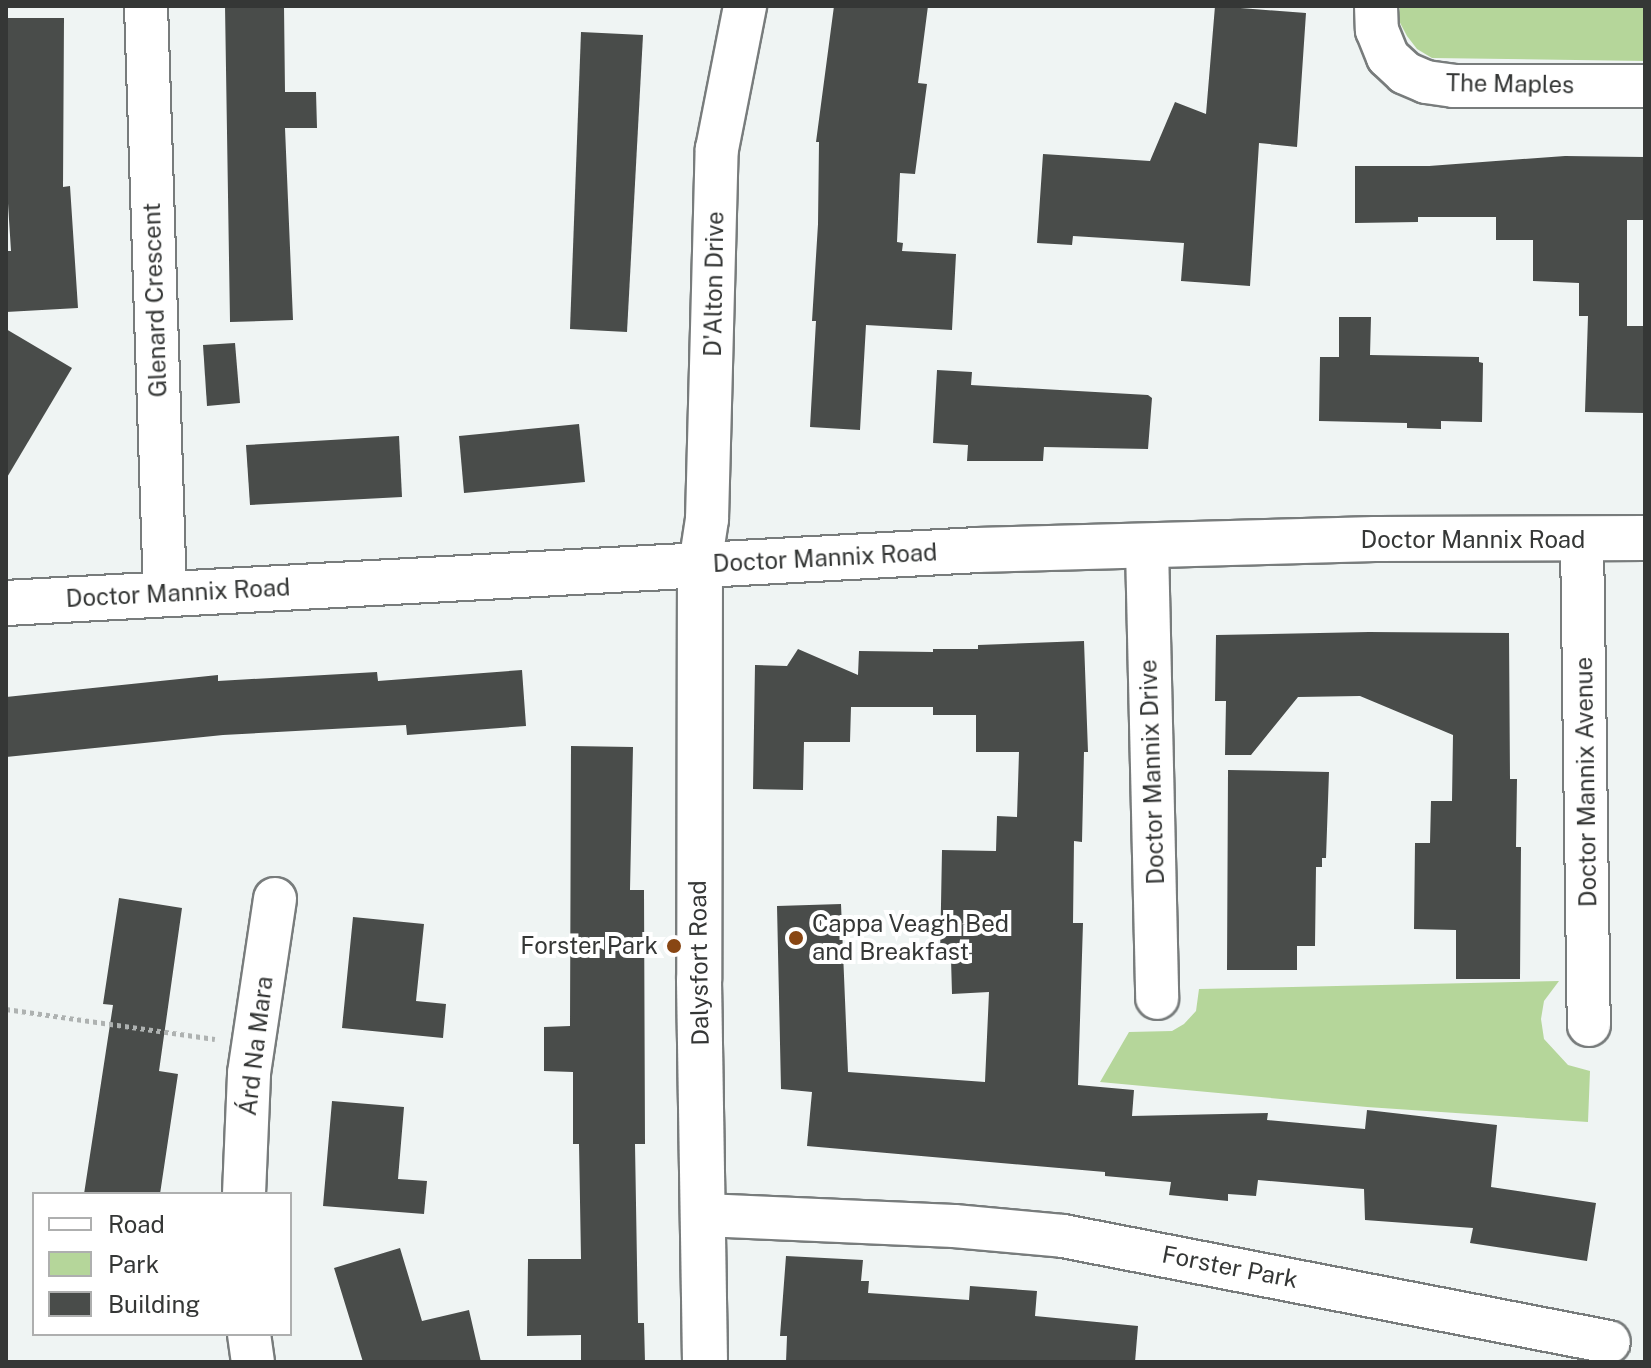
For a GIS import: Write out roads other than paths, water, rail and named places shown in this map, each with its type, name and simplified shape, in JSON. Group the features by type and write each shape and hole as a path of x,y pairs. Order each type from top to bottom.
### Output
{"street":[{"name":"Glenard Crescent","path":"146,6 165,594"},
{"name":"D'Alton Drive","path":"700,565 707,519 717,149 745,6"},
{"name":"The Maples","path":"1376,6 1377,30 1388,57 1405,73 1426,82 1454,86 1645,86"},
{"name":"Doctor Mannix Road","path":"6,603 977,550 1375,539 1645,538"},
{"name":"Doctor Mannix Avenue","path":"1582,539 1589,1025"},
{"name":"Doctor Mannix Drive","path":"1147,547 1157,998"},
{"name":"Dalysfort Road","path":"700,565 699,980 705,1362"},
{"name":"Árd Na Mara","path":"244,1192 249,1073 275,899"},
{"name":"Forster Park","path":"704,1215 954,1226 1063,1236 1609,1342"},
{"path":"249,1336 253,1362"}],"place":[{"name":"Cappa Veagh Bed and Breakfast","path":"796,938"},
{"name":"Forster Park","path":"674,946"}]}
